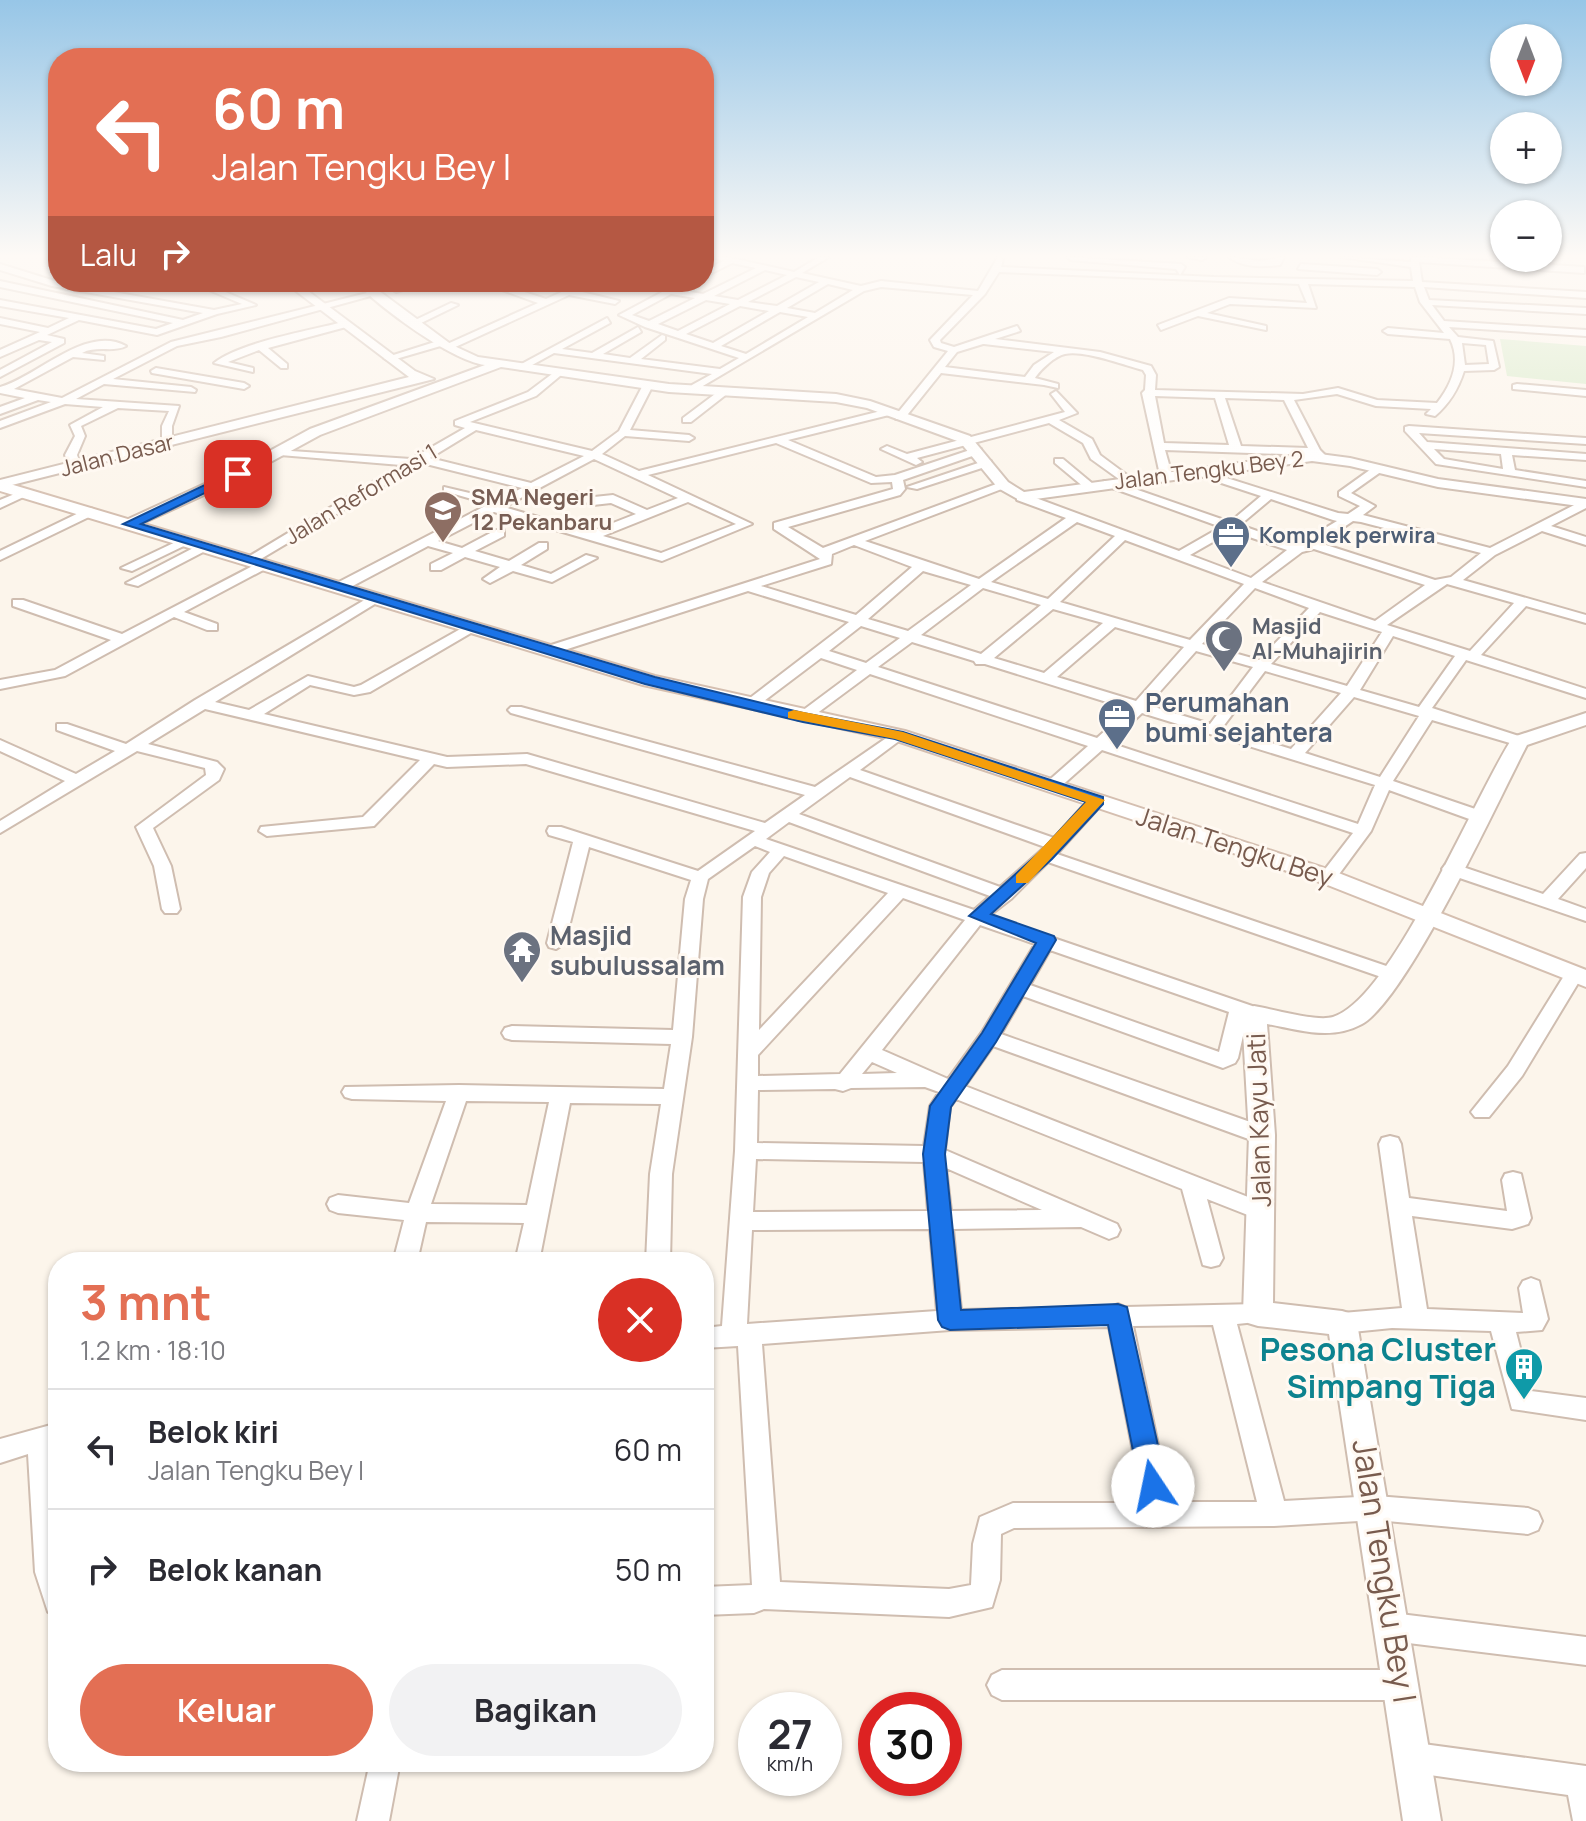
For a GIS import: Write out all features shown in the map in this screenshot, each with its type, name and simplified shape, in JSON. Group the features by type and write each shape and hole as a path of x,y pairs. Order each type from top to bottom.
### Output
{"main road":[{"name":"Jalan Tengku Bey","path":"0,485 650,681 803,717 898,735 1328,877 1426,913 1580,977"}],"street":[{"path":"0,354 23,342"},
{"path":"0,374 59,342"},
{"path":"0,425 60,401 182,342"},
{"path":"225,342 238,353"},
{"path":"249,370 219,363 238,353 276,342"},
{"path":"367,342 420,378 450,384"},
{"path":"441,342 497,365 556,374 648,385 848,399 965,439 1003,485 1021,497 1073,519 1182,555 1318,607 1586,694"},
{"path":"389,358 452,342"},
{"path":"519,368 571,342"},
{"path":"593,356 617,342"},
{"path":"632,361 657,342"},
{"path":"702,342 747,358"},
{"path":"714,346 721,342"},
{"path":"696,387 774,342"},
{"path":"936,342 954,350"},
{"path":"640,474 895,414 954,350 981,342"},
{"path":"993,342 1105,356 1150,371 1147,390 1166,475"},
{"path":"1423,429 1423,420 1441,406 1452,390 1459,368 1455,342"},
{"path":"1459,368 1494,367 1490,343 1483,342"},
{"path":"22,394 91,344 121,346"},
{"path":"260,346 284,366"},
{"path":"1028,380 1037,367 1064,350"},
{"path":"556,351 720,372"},
{"path":"669,366 681,357"},
{"path":"1,391 74,359 101,358"},
{"path":"129,524 280,452 315,432 497,365"},
{"path":"887,449 912,460 965,439 1072,413 1055,390 1028,380 936,369"},
{"path":"140,386 159,373 244,386"},
{"path":"550,650 828,559 763,518 742,519 594,455 459,423 532,394 556,374"},
{"name":"Jalan Dasar","path":"0,485 420,378"},
{"path":"99,381 191,390"},
{"path":"168,443 167,426 175,408 191,390 207,381"},
{"path":"340,587 594,455 623,433 648,385"},
{"path":"1517,387 1586,393"},
{"path":"687,420 727,390"},
{"path":"1147,390 1287,396 1317,396 1338,391 1376,403 1441,406"},
{"path":"1,391 60,401 175,408"},
{"path":"1219,394 1236,449"},
{"path":"1287,396 1318,455"},
{"path":"0,411 36,397"},
{"path":"75,466 71,455 80,436 75,425 116,405"},
{"path":"1050,419 1088,441 1095,457 1127,480"},
{"name":"Jalan Reformasi 1","path":"17,676 53,676 175,613 472,428"},
{"path":"1586,441 1409,429 1440,462 1586,484"},
{"path":"623,433 689,438"},
{"path":"778,440 875,481 897,478 977,451"},
{"path":"1424,445 1586,457"},
{"path":"1160,446 1318,455"},
{"path":"1506,451 1510,473"},
{"path":"280,452 418,461 530,486"},
{"path":"1547,454 1559,480"},
{"name":"Jalan Tengku Bey 2","path":"1021,497 1318,455 1438,483 1586,503"},
{"path":"1059,461 1089,486"},
{"path":"913,487 987,463"},
{"path":"1052,786 1138,708 1193,644 1254,582 1302,547 1369,506 1347,497 1344,492 1378,469"},
{"path":"1195,471 1337,517 1354,517 1491,552"},
{"path":"1494,471 1495,490"},
{"path":"778,526 896,493 899,489 897,478"},
{"path":"1108,483 1302,547 1435,584 1454,581 1586,619"},
{"path":"822,553 1003,485"},
{"path":"448,489 591,536 667,557 745,525 742,519"},
{"path":"0,504 26,493"},
{"path":"578,495 593,501 613,499 644,513"},
{"path":"1182,555 1233,525 1268,496"},
{"path":"591,536 690,497"},
{"path":"1454,581 1491,552 1586,503"},
{"path":"0,556 89,512"},
{"path":"803,717 980,584 1073,519"},
{"path":"1539,526 1586,541"},
{"path":"436,567 500,533"},
{"path":"981,661 1052,603 1122,536"},
{"path":"425,541 552,578 591,558"},
{"path":"854,541 980,584 1520,741 1586,719"},
{"path":"127,568 195,544"},
{"path":"133,583 195,544"},
{"path":"490,579 543,546"},
{"path":"751,704 859,620 921,566"},
{"path":"1294,756 1352,690 1383,628 1435,584"},
{"path":"750,587 981,661 1384,783 1478,816"},
{"path":"0,828 373,599"},
{"path":"1328,877 1363,831 1384,783 1426,712 1468,654 1523,601"},
{"path":"18,603 125,640"},
{"path":"1213,730 1263,664 1318,607"},
{"path":"175,613 212,627"},
{"path":"1045,680 1114,621"},
{"path":"252,715 308,680 354,691 365,689 471,627"},
{"path":"818,652 1363,831"},
{"path":"0,669 17,676"},
{"path":"0,685 17,676"},
{"path":"200,703 430,759 463,763 527,759 760,834 782,848 1247,1011 1228,1058 1223,1061 1020,988"},
{"path":"516,710 817,793"},
{"path":"62,727 130,748 211,765 216,769 213,777 144,827 167,869 171,909"},
{"path":"658,1252 661,1174 682,1037 694,899 700,877 898,735"},
{"path":"1426,913 1520,741"},
{"path":"0,745 77,781"},
{"path":"267,831 368,822 430,759"},
{"path":"848,771 1052,850 1394,975"},
{"path":"843,1084 978,916 1052,850 1097,800"},
{"path":"786,815 1005,895"},
{"path":"555,831 700,877"},
{"path":"556,943 582,840"},
{"path":"763,1595 766,1556 742,1334 741,1221 746,1151 748,948 752,897 761,872 782,848"},
{"path":"1546,902 1583,867"},
{"path":"1451,869 1586,915"},
{"path":"749,1053 901,890"},
{"name":"Jalan Kayu Jati","path":"1258,1314 1263,1212 1262,1135 1247,1011 1330,1027 1344,1024 1356,1017 1394,975 1426,913"},
{"path":"950,1320 943,1222 934,1154 940,1106 989,1037 1047,940"},
{"path":"1482,1112 1515,1071 1580,977"},
{"path":"512,1033 682,1037"},
{"path":"989,1037 1262,1135"},
{"path":"869,1052 929,1080 1263,1212"},
{"path":"746,1083 843,1084 929,1080"},
{"path":"352,1092 673,1097"},
{"path":"407,1252 417,1213 459,1092"},
{"path":"529,1252 561,1096"},
{"path":"1390,1144 1416,1319"},
{"path":"746,1151 934,1154 1109,1230"},
{"path":"1401,1206 1512,1220 1520,1218 1513,1180"},
{"path":"1192,1186 1211,1258"},
{"path":"338,1204 417,1213 537,1214"},
{"path":"741,1221 1087,1219"},
{"path":"714,1337 950,1320 1118,1314 1258,1314 1342,1323 1416,1319 1533,1323 1536,1319 1531,1288"},
{"path":"1118,1314 1159,1515"},
{"path":"1223,1315 1274,1514"},
{"name":"Jalan Tengku Bey I","path":"1342,1323 1376,1508 1400,1685 1416,1758 1422,1821"},
{"path":"1501,1323 1521,1401 1586,1409"},
{"path":"0,1451 48,1437"},
{"path":"48,1494 48,1559"},
{"path":"714,1601 754,1599 763,1595 949,1603 982,1597 987,1587 986,1536 998,1519 1013,1516 1274,1514 1376,1508 1528,1521"},
{"path":"1392,1627 1586,1651"},
{"path":"1002,1685 1400,1685"},
{"path":"1416,1758 1584,1782 1586,1815"},
{"path":"373,1821 383,1772"}],"green space":[{"path":"1501,342 1586,346 1586,384 1507,376"}],"slow traffic":[{"path":"794,715 898,735 1097,800 1022,879"}],"place":[{"name":"SMA Negeri 12 Pekanbaru","path":"443,544"},
{"name":"Komplek perwira","path":"1231,569"},
{"name":"Masjid Al-Muhajirin","path":"1224,673"},
{"name":"Perumahan bumi sejahtera","path":"1117,751"},
{"name":"Masjid subulussalam","path":"522,984"},
{"name":"Pesona Cluster Simpang Tiga","path":"1524,1401"}],"route":[{"path":"238,474 129,524 650,681 803,717 898,735 1097,800 1046,856 978,916 1047,940 989,1037 940,1106 934,1154 943,1222 950,1320 1118,1314 1153,1486"}]}
